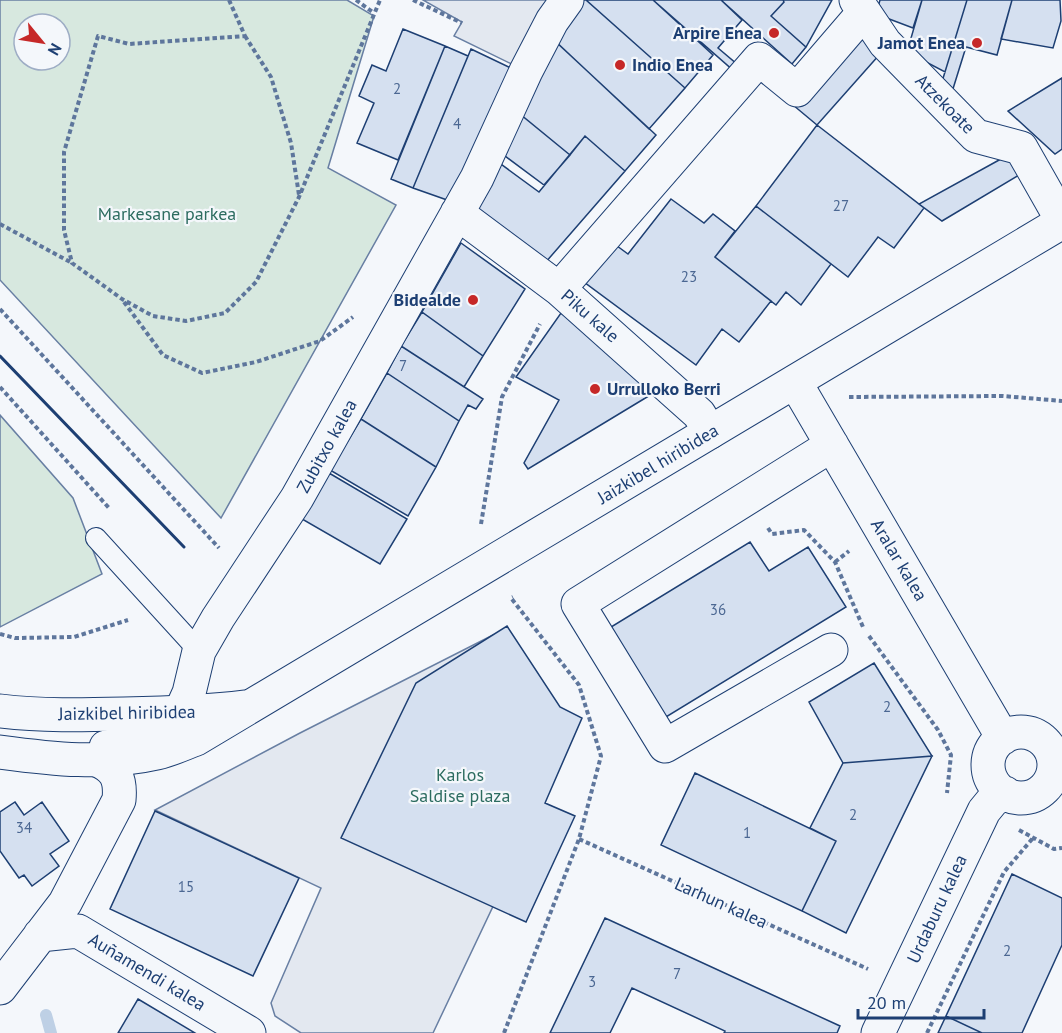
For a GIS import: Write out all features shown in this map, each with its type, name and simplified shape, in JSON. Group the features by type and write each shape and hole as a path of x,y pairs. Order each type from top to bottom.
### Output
{"street":[{"name":"Zubitxo kalea","path":"87,760 109,745 144,740 164,730 180,713 189,693 191,641 218,618 297,498 477,178 526,71 552,21 567,0"},
{"name":"Atzekoate","path":"860,6 885,43 976,136 1021,148 1062,221"},
{"path":"559,289 759,59 797,90 860,6"},
{"name":"Piku kale","path":"457,213 559,289 699,414 710,432"},
{"name":"Jaizkibel hiribidea","path":"0,752 87,760 118,760 159,753 196,739 710,432 799,389 1062,221"},
{"name":"Aralar kalea","path":"799,389 1003,738"},
{"path":"831,650 665,746 578,604 832,445"},
{"name":"Jaizkibel hiribidea","path":"0,711 61,715 180,713 254,706"},
{"path":"1025,732 1036,735 1051,751 1057,774 1034,795 1024,798 1005,793 997,787 991,777 988,766 990,755 995,745 1013,733 1025,732"},
{"path":"0,988 65,903 119,800 120,787 117,774 108,765 87,760"},
{"name":"Urdaburu kalea","path":"878,1033 984,811 993,800 1005,793"},
{"name":"Auñamendi kalea","path":"40,935 78,931 249,1033"}],"lane":[{"path":"96,538 191,641"}],"path":[{"path":"229,0 245,36 271,77 291,143 299,197"},
{"path":"356,0 374,13"},
{"path":"0,224 72,263 122,299 153,316 186,321 225,313 256,282 299,197 380,0"},
{"path":"413,0 462,23"},
{"path":"72,263 64,230 64,152 98,36 129,44 245,36"},
{"path":"492,563 478,544 502,397 559,289"},
{"path":"122,299 163,355 202,373 256,362 320,341 354,316"},
{"path":"0,309 246,577"},
{"path":"0,387 112,512"},
{"path":"799,389 1062,400"},
{"path":"749,497 772,534 804,530 836,562 865,631 938,730 951,754 948,791 943,801"},
{"path":"0,634 15,638 74,638 133,619 191,641"},
{"path":"927,1033 1004,872 1034,838 1054,849 1062,848"},
{"name":"Larhun kalea","path":"579,839 864,967 869,957"}],"green space":[{"name":"Markesane parkea","path":"0,0 347,0 374,16 328,168 396,205 221,518 0,280"},
{"path":"0,415 73,498 102,574 0,627"}],"shaded area":[{"path":"423,0 579,0 526,71 454,36 462,22"},
{"name":"Karlos Saldise plaza","path":"493,635 496,900 433,1033 301,1033 275,1016 271,1003 321,888 155,810"}],"building":[{"name":"Indio Enea","path":"583,0 586,0 685,88 649,129 552,38"},
{"path":"586,0 653,0 713,55 685,88"},
{"path":"653,0 721,0 742,20 718,48 738,65 734,71"},
{"name":"Arpire Enea","path":"721,0 783,0 784,2 771,16 806,47 792,64"},
{"path":"783,0 832,0 806,47 771,16 784,2"},
{"path":"880,0 922,0 913,28 876,14"},
{"path":"922,0 967,0 945,72 907,52"},
{"name":"Jamot Enea","path":"967,0 1012,0 997,55 966,47 952,92 941,85"},
{"path":"1012,0 1060,0 1061,21 1053,48 1001,39"},
{"path":"403,29 445,46 398,160 357,143 374,103 359,96 372,65 386,71"},
{"path":"857,30 880,54 817,125 793,105"},
{"path":"556,42 656,135 625,171 585,136 570,155 520,114"},
{"path":"445,46 468,56 413,188 391,179"},
{"path":"471,49 513,69 450,201 413,188"},
{"path":"1062,78 1062,149 1055,154 1008,111"},
{"path":"520,114 570,155 544,185 501,153"},
{"path":"817,125 924,208 894,248 878,237 848,277 756,206"},
{"path":"585,136 625,171 545,263 476,213 498,162 539,192"},
{"path":"1010,154 1029,169 942,221 919,204"},
{"path":"671,199 704,223 713,214 735,231 715,257 771,301 739,342 722,329 696,365 584,282 613,243 628,254"},
{"path":"756,206 831,264 801,305 786,292 776,305 715,257"},
{"name":"Bidealde","path":"461,243 525,289 483,356 422,312"},
{"path":"422,312 483,356 464,387 401,346"},
{"name":"Urrulloko Berri","path":"561,313 651,384 652,394 528,469 524,463 559,400 516,377"},
{"path":"401,346 483,399 476,409 468,405 459,421 387,373"},
{"path":"387,373 459,421 436,467 361,419"},
{"path":"361,419 436,467 408,516 330,470"},
{"path":"329,473 407,519 380,564 302,519"},
{"path":"750,542 769,571 808,547 846,607 666,717 611,627"},
{"name":"Karlos Saldise plaza","path":"507,626 560,707 582,718 545,803 575,816 526,922 341,838 416,683"},
{"path":"874,663 932,756 843,763 809,702"},
{"path":"932,756 846,933 802,911 836,841 810,828 843,763"},
{"path":"695,773 836,841 802,911 661,845"},
{"path":"15,802 24,815 42,802 69,841 50,854 59,866 32,886 24,875 19,878 0,851 0,812"},
{"path":"155,811 299,878 253,976 110,909"},
{"path":"1012,874 1062,898 1062,945 1022,1033 982,1033 946,1016"},
{"path":"605,918 840,1026 837,1033 724,1033 725,1031 632,988 610,1033 550,1033"},
{"path":"138,999 195,1033 118,1033"},
{"path":"946,1016 982,1033 938,1033"}],"waterway":[{"path":"46,1015 51,1033"}],"wall":[{"path":"0,356 184,547"}],"place":[{"name":"Arpire Enea","path":"774,33"},
{"name":"Jamot Enea","path":"977,43"},
{"name":"Indio Enea","path":"620,65"},
{"name":"Bidealde","path":"473,300"},
{"name":"Urrulloko Berri","path":"595,389"}]}
